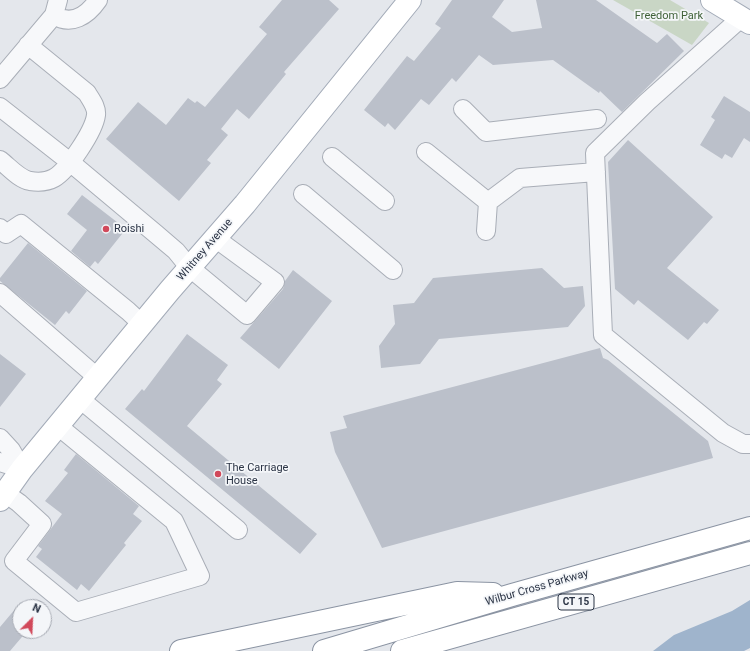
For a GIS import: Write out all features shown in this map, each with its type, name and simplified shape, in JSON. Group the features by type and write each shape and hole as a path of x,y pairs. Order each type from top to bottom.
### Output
{"main road":[{"name":"Whitney Avenue","path":"2,497 22,469 142,324 245,204 410,0"},
{"path":"712,0 746,21"},
{"name":"Wilbur Cross Parkway","path":"324,651 512,595 750,528"},
{"name":"CT 15","path":"402,651 750,553"},
{"path":"181,651 457,593 512,595"},
{"path":"432,651 469,632"}],"street":[{"path":"56,7 60,19 71,21 84,16 98,0"},
{"path":"0,79 28,45 56,7"},
{"path":"746,21 647,102 595,153 603,335 723,433 743,444 750,444"},
{"path":"0,160 17,175 29,181 44,182 55,178 70,162 93,127 96,114 93,102 87,93 28,45"},
{"path":"0,107 70,162 171,247 190,267 247,316 275,282 215,238"},
{"path":"462,109 486,132 597,119"},
{"path":"426,152 488,202"},
{"path":"332,157 384,201"},
{"path":"486,231 488,202 520,178 596,172"},
{"path":"303,194 393,270"},
{"path":"2,234 22,224 142,324"},
{"path":"0,293 98,378"},
{"path":"80,399 238,530"},
{"path":"2,497 19,503 42,524 14,561 76,612 200,576 174,521 58,426"},
{"path":"0,438 11,450 22,469"},
{"path":"0,462 22,469"}],"green space":[{"name":"Freedom Park","path":"613,0 670,0 709,23 692,45"}],"water":[{"path":"750,600 750,648 744,651 653,651 674,635 732,611"}],"building":[{"path":"282,0 329,0 339,9 284,72 286,74 249,119 237,109 221,129 228,135 207,160 211,163 179,201 106,139 138,102 166,125 188,98 195,103 197,101 205,107 267,34 259,27"},
{"path":"452,0 504,0 492,17 512,32 542,28 536,0 596,0 657,43 667,34 684,51 622,112 600,91 599,93 553,60 493,65 479,55 456,82 452,78 429,105 421,99 395,130 388,123 385,127 364,110 407,56 414,61 441,28 435,24"},
{"path":"724,96 750,112 750,142 744,138 732,158 725,154 722,159 700,145 715,120 711,117"},
{"path":"628,140 713,217 667,268 719,310 707,324 704,322 688,340 638,300 634,305 615,289 608,162"},
{"name":"Roishi","path":"82,195 126,229 98,264 95,261 90,267 71,251 87,230 67,214"},
{"path":"28,243 87,291 69,314 66,311 55,325 0,281 0,278"},
{"path":"542,268 564,288 583,286 585,306 568,327 439,339 420,364 381,368 379,346 395,324 393,305 414,303 433,278"},
{"path":"293,270 332,301 279,369 240,338 283,289 285,281"},
{"path":"187,334 228,365 217,380 222,384 187,426 317,534 300,554 125,409 142,389 144,391"},
{"path":"600,348 603,358 608,360 708,441 713,458 382,548 335,452 330,432 347,428 343,416"},
{"path":"0,354 26,374 0,407"},
{"path":"76,454 139,506 133,514 142,521 124,543 126,545 89,591 81,584 77,590 36,557 42,549 38,546 62,514 45,501 68,473 64,470"},
{"path":"12,613 12,639 20,639 10,651 0,651 0,627"}],"place":[{"name":"Roishi","path":"106,229"},
{"name":"The Carriage House","path":"218,474"}]}
